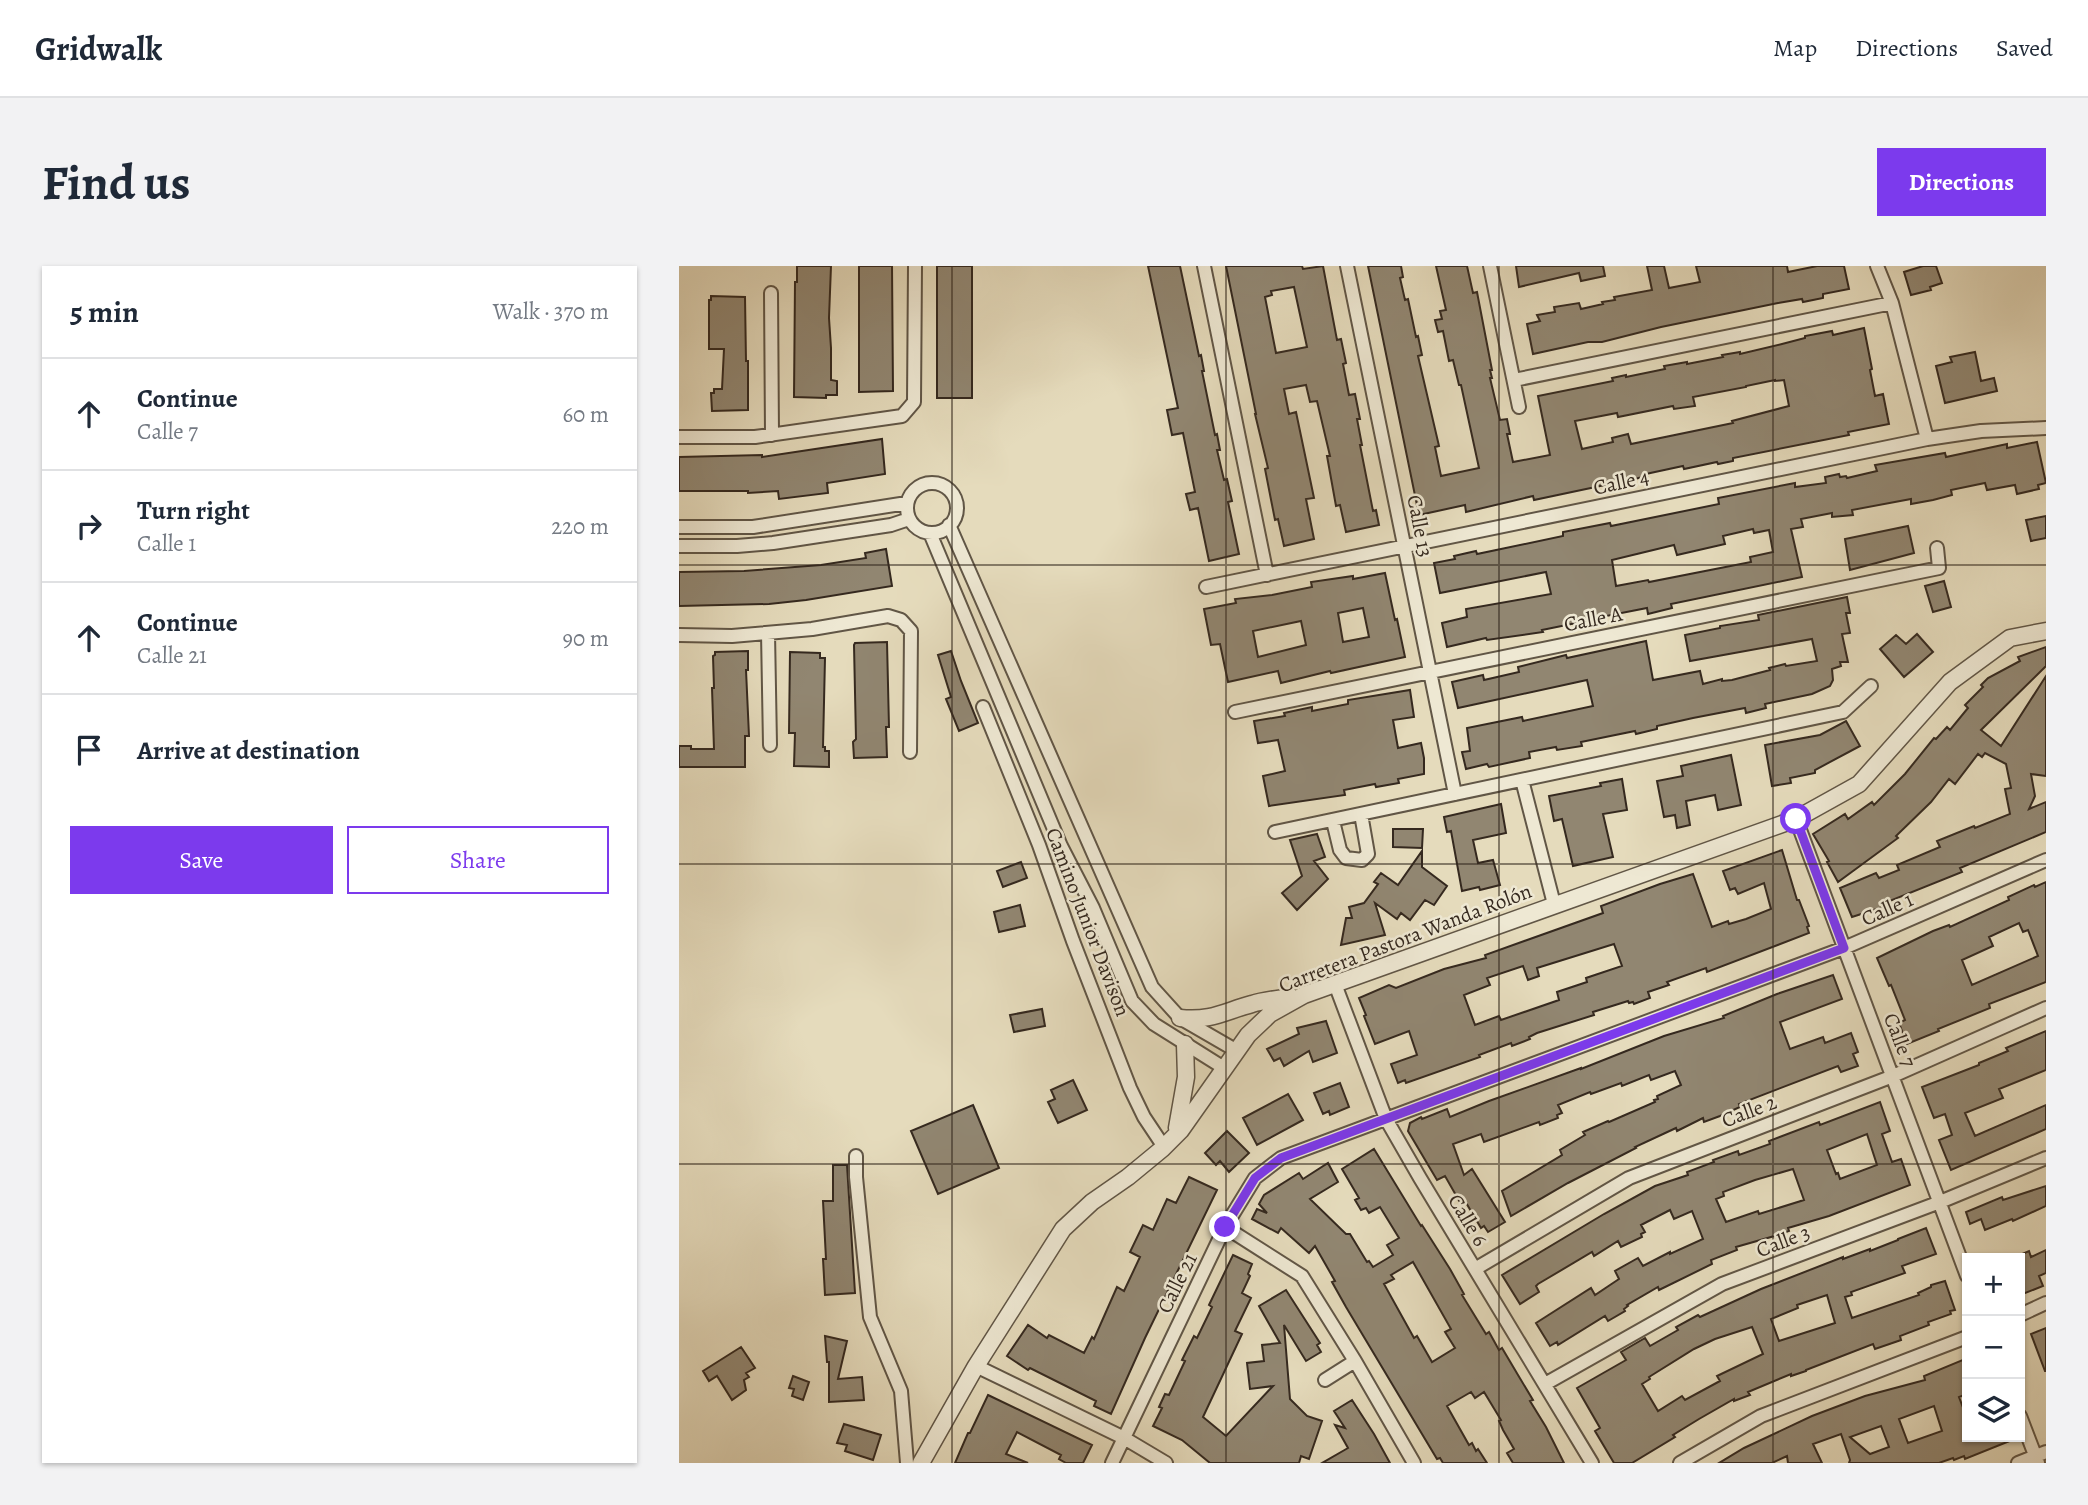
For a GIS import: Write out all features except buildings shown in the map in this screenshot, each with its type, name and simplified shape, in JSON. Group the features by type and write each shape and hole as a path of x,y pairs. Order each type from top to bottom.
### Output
{"street":[{"path":"679,437 755,437 902,416 914,402 915,266"},
{"path":"1204,266 1267,575"},
{"name":"Calle 13","path":"1347,266 1455,794"},
{"path":"1490,266 1519,407"},
{"path":"1877,266 1892,303 1927,439"},
{"path":"771,293 772,435"},
{"path":"1514,380 1892,303"},
{"name":"Calle 4","path":"1206,587 1927,439 1981,431 2046,428"},
{"path":"940,484 947,488 956,502 954,518 944,530 930,533 922,531 909,519 907,503 916,489 923,485 940,484"},
{"path":"679,527 753,527 907,503"},
{"path":"679,546 773,543 891,525 909,519"},
{"path":"950,525 1152,987 1180,1018 1237,1051"},
{"path":"930,533 1061,846 1094,908 1132,1002 1154,1024 1224,1068"},
{"name":"Calle A","path":"1235,712 1939,568 1937,548"},
{"path":"679,635 732,636 768,633 812,629 888,616 901,620 911,631 910,752"},
{"name":"Carretera Pastora Wanda Rolón","path":"921,1463 976,1366 1063,1229 1092,1202 1128,1177 1170,1141 1248,1035 1270,1014 1304,995 1796,819 1859,784 1949,682 2010,638 2046,631"},
{"path":"768,633 770,745"},
{"path":"1275,832 1843,712 1871,686"},
{"name":"Camino Junior Davison","path":"983,708 1039,845 1130,1088 1144,1117 1170,1141"},
{"path":"1522,780 1554,904"},
{"path":"1333,821 1340,850 1346,858 1361,860 1368,854 1361,814"},
{"name":"Calle 7","path":"1796,819 1962,1262"},
{"name":"Calle 1","path":"1386,1119 1844,948 2046,860"},
{"name":"Calle 6","path":"1335,985 1386,1119 1592,1463"},
{"path":"1180,1018 1198,1020 1217,1017 1253,1003 1304,995"},
{"name":"Calle 2","path":"1475,1269 1629,1178 1893,1076 2046,1007"},
{"path":"1170,1141 1182,1106 1186,1077 1185,1044"},
{"name":"Calle 21","path":"1112,1463 1225,1227 1255,1178 1281,1158 1386,1119"},
{"path":"856,1156 870,1317 901,1391 907,1463"},
{"name":"Calle 3","path":"1545,1384 1722,1284 1940,1202 2046,1158"},
{"path":"1225,1227 1301,1276 1355,1361 1414,1463"},
{"path":"2025,1313 2046,1303"},
{"path":"1680,1463 1761,1416 1962,1339"},
{"path":"1325,1380 1355,1361"},
{"path":"976,1366 1124,1438 1166,1463"},
{"path":"2018,1463 2039,1457 2025,1427"}],"route":[{"path":"1225,1227 1255,1178 1281,1158 1844,948 1796,819"}]}
